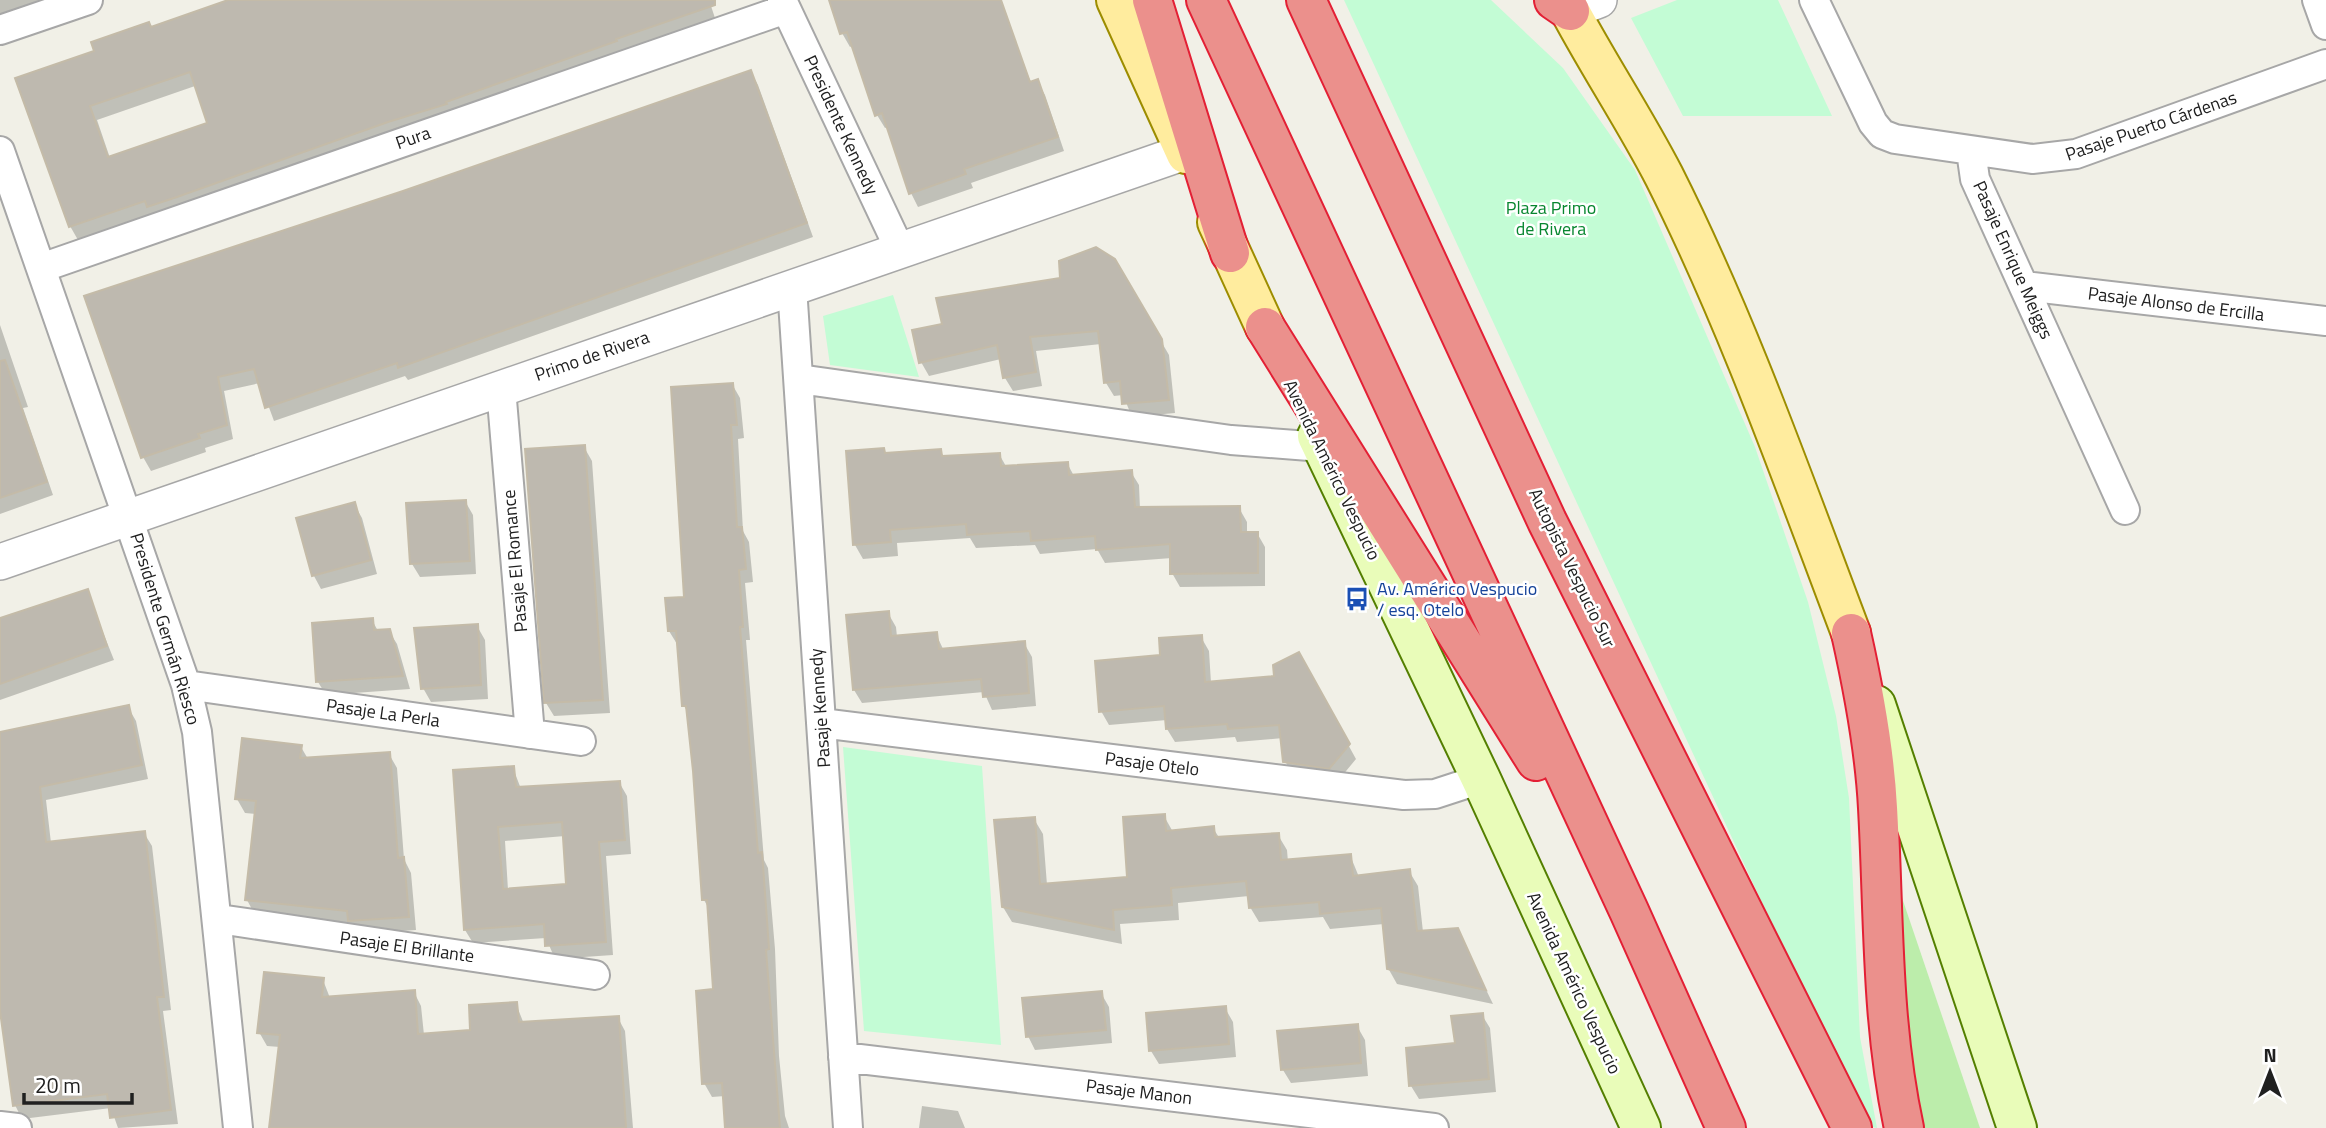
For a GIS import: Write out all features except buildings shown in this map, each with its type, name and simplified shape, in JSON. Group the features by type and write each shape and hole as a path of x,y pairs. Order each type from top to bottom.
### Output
{"highway":[{"path":"1152,0 1230,253"},
{"path":"1206,0 1629,911 1726,1128"},
{"name":"Autopista Vespucio Sur","path":"1306,0 1547,521 1852,1128"},
{"path":"1265,327 1629,911"},
{"path":"1851,634 1872,743 1878,805 1887,1017 1904,1128"}],"main road":[{"name":"Avenida Américo Vespucio","path":"1116,0 1230,253 1481,779 1641,1128"},
{"path":"1572,3 1664,176 1710,277 1775,433 1851,634 2017,1128"}],"street":[{"path":"0,30 88,0"},
{"path":"1814,0 1873,123 1882,134 1895,139 1971,151"},
{"path":"2317,0 2326,25"},
{"name":"Presidente Kennedy","path":"784,4 900,250"},
{"name":"Pura","path":"41,268 784,4"},
{"name":"Pasaje Puerto Cárdenas","path":"1971,151 2032,159 2076,154 2326,64"},
{"name":"Presidente Germán Riesco","path":"0,151 130,517 186,685 197,732 219,919 238,1128"},
{"name":"Pasaje Enrique Meiggs","path":"1971,151 1975,179 2125,510"},
{"name":"Primo de Rivera","path":"0,562 1185,152"},
{"name":"Pasaje Alonso de Ercilla","path":"2025,286 2326,321"},
{"name":"Pasaje Kennedy","path":"792,287 848,1128"},
{"path":"799,379 1231,440 1322,447"},
{"name":"Pasaje El Romance","path":"501,388 530,734"},
{"name":"Pasaje La Perla","path":"186,685 581,741"},
{"name":"Pasaje Otelo","path":"821,723 1404,795 1434,794 1481,779"},
{"name":"Pasaje El Brillante","path":"219,919 595,975"},
{"name":"Pasaje Manon","path":"844,1057 1434,1128"},
{"path":"0,1126 17,1128"}],"green space":[{"name":"Plaza Primo de Rivera","path":"1344,0 1491,0 1563,68 1635,170 1755,447 1808,602 1836,716 1849,798 1860,1037 1877,1128 1865,1125"},
{"path":"1677,0 1778,0 1832,116 1683,116 1631,18"},
{"path":"893,295 919,377 830,365 823,316"},
{"path":"843,747 982,766 1001,1045 864,1031"},
{"path":"1896,880 1980,1128 1918,1128 1910,1103"}],"place":[{"name":"Av. Américo Vespucio / esq. Otelo","path":"1357,599"}]}
